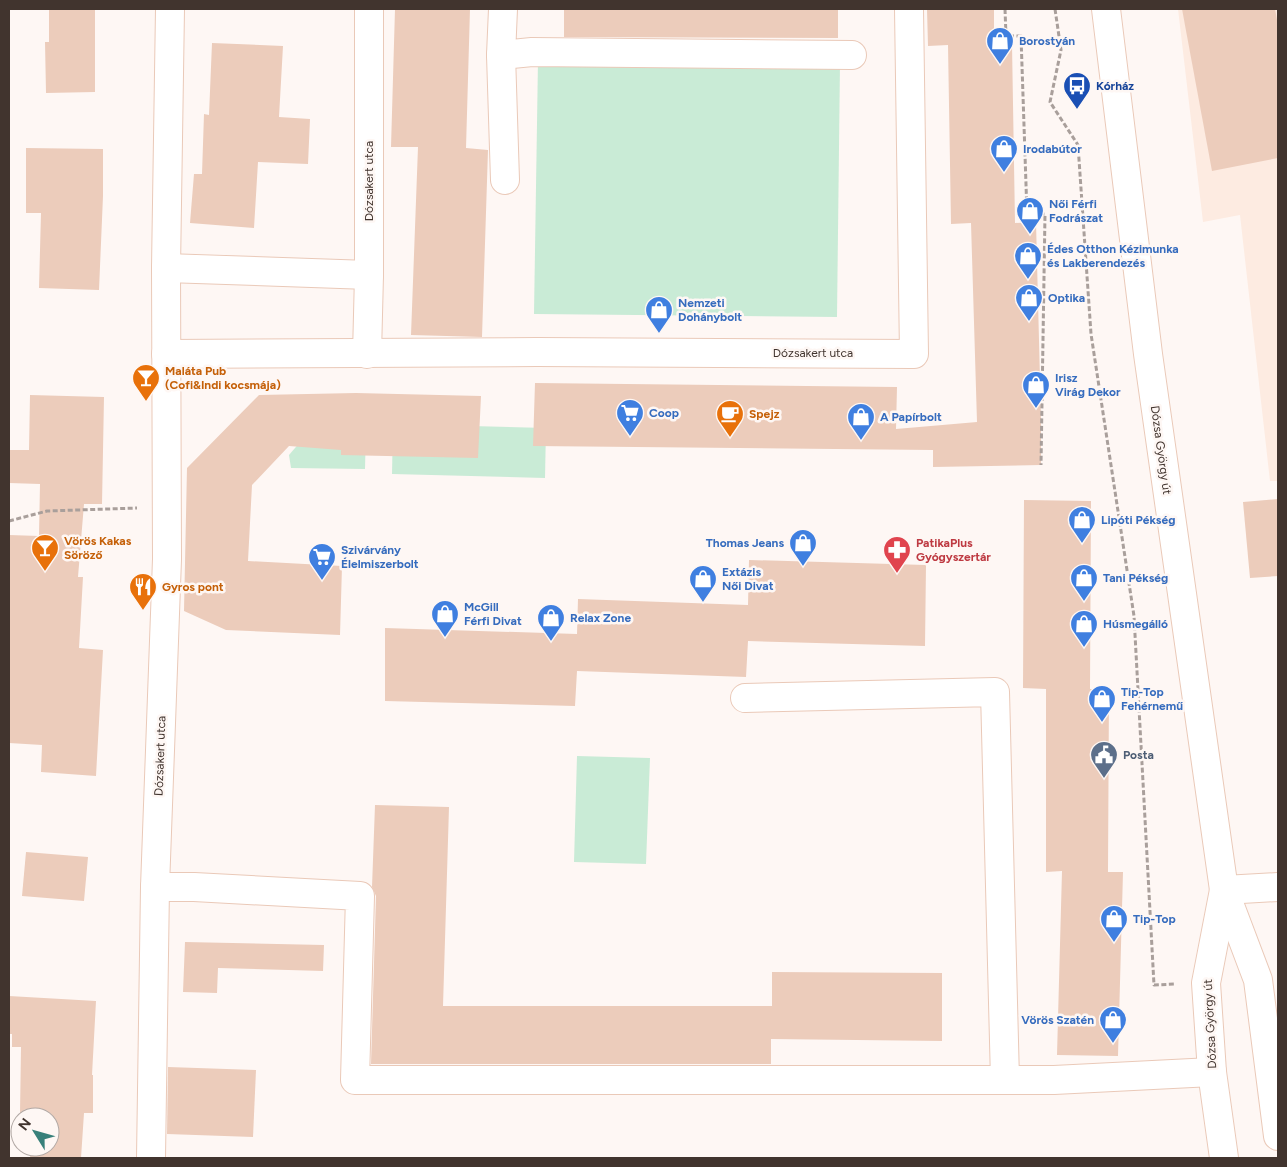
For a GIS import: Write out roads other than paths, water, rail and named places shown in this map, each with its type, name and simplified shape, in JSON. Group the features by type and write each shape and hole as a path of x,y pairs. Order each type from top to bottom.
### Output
{"street":[{"name":"Dózsakert utca","path":"151,1158 155,887 167,558 166,268 170,9"},
{"name":"Dózsakert utca","path":"367,354 369,275 369,9"},
{"path":"503,9 501,55 505,180"},
{"name":"Dózsakert utca","path":"166,354 547,352 914,354 909,9"},
{"name":"Dózsa György út","path":"1106,9 1148,354 1224,890 1258,980 1278,1136"},
{"path":"501,55 532,52 852,55"},
{"path":"166,268 369,275"},
{"path":"745,698 995,692 1005,1080"},
{"path":"155,887 194,887 360,896 355,1080 1054,1080 1212,1072"},
{"path":"1224,890 1278,887"},
{"name":"Dózsa György út","path":"1224,890 1206,983 1212,1072 1224,1158"}],"place":[{"name":"Borostyán","path":"1000,65"},
{"name":"Kórház","path":"1077,110"},
{"name":"Irodabútor","path":"1004,173"},
{"name":"Női Férfi Fodrászat","path":"1030,235"},
{"name":"Édes Otthon Kézimunka és Lakberendezés","path":"1028,280"},
{"name":"Optika","path":"1029,322"},
{"name":"Nemzeti Dohánybolt","path":"659,334"},
{"name":"Maláta Pub (Cofi&Indi kocsmája)","path":"146,402"},
{"name":"Irisz Virág Dekor","path":"1036,409"},
{"name":"Coop","path":"630,437"},
{"name":"Spejz","path":"730,438"},
{"name":"A Papírbolt","path":"861,441"},
{"name":"Lipóti Pékség","path":"1082,544"},
{"name":"Thomas Jeans","path":"803,567"},
{"name":"Vörös Kakas Söröző","path":"45,572"},
{"name":"PatikaPlus Gyógyszertár","path":"897,574"},
{"name":"Szivárvány Élelmiszerbolt","path":"322,581"},
{"name":"Tani Pékség","path":"1084,602"},
{"name":"Extázis Női Divat","path":"703,603"},
{"name":"Gyros pont","path":"143,611"},
{"name":"McGill Férfi Divat","path":"445,638"},
{"name":"Relax Zone","path":"551,642"},
{"name":"Húsmegálló","path":"1084,648"},
{"name":"Tip-Top Fehérnemű","path":"1102,723"},
{"name":"Posta","path":"1104,779"},
{"name":"Tip-Top","path":"1114,943"},
{"name":"Vörös Szatén","path":"1113,1044"}]}
